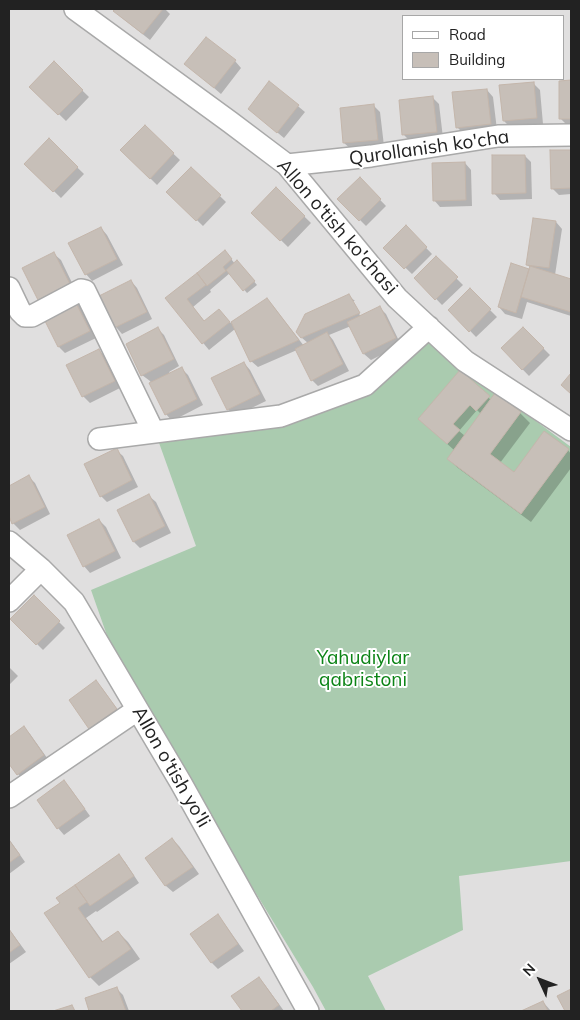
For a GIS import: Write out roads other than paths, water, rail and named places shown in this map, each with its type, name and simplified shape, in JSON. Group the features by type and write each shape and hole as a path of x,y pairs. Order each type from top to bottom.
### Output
{"street":[{"name":"Allon o'tish ko'chasi","path":"75,9 287,165 397,298 465,362 571,430"},
{"name":"Qurollanish ko'cha","path":"287,165 371,156 498,136 571,135"},
{"path":"9,288 20,311 25,316 32,316 81,290 85,291 153,431"},
{"path":"99,439 281,416 365,385 429,327"},
{"name":"Allon o'tish yo'li","path":"9,542 41,569 74,602 181,783 308,1011"},
{"path":"9,601 41,569"},
{"path":"9,797 137,710"}],"park label":[{"name":"Yahudiylar qabristoni","path":"363,669"}]}
